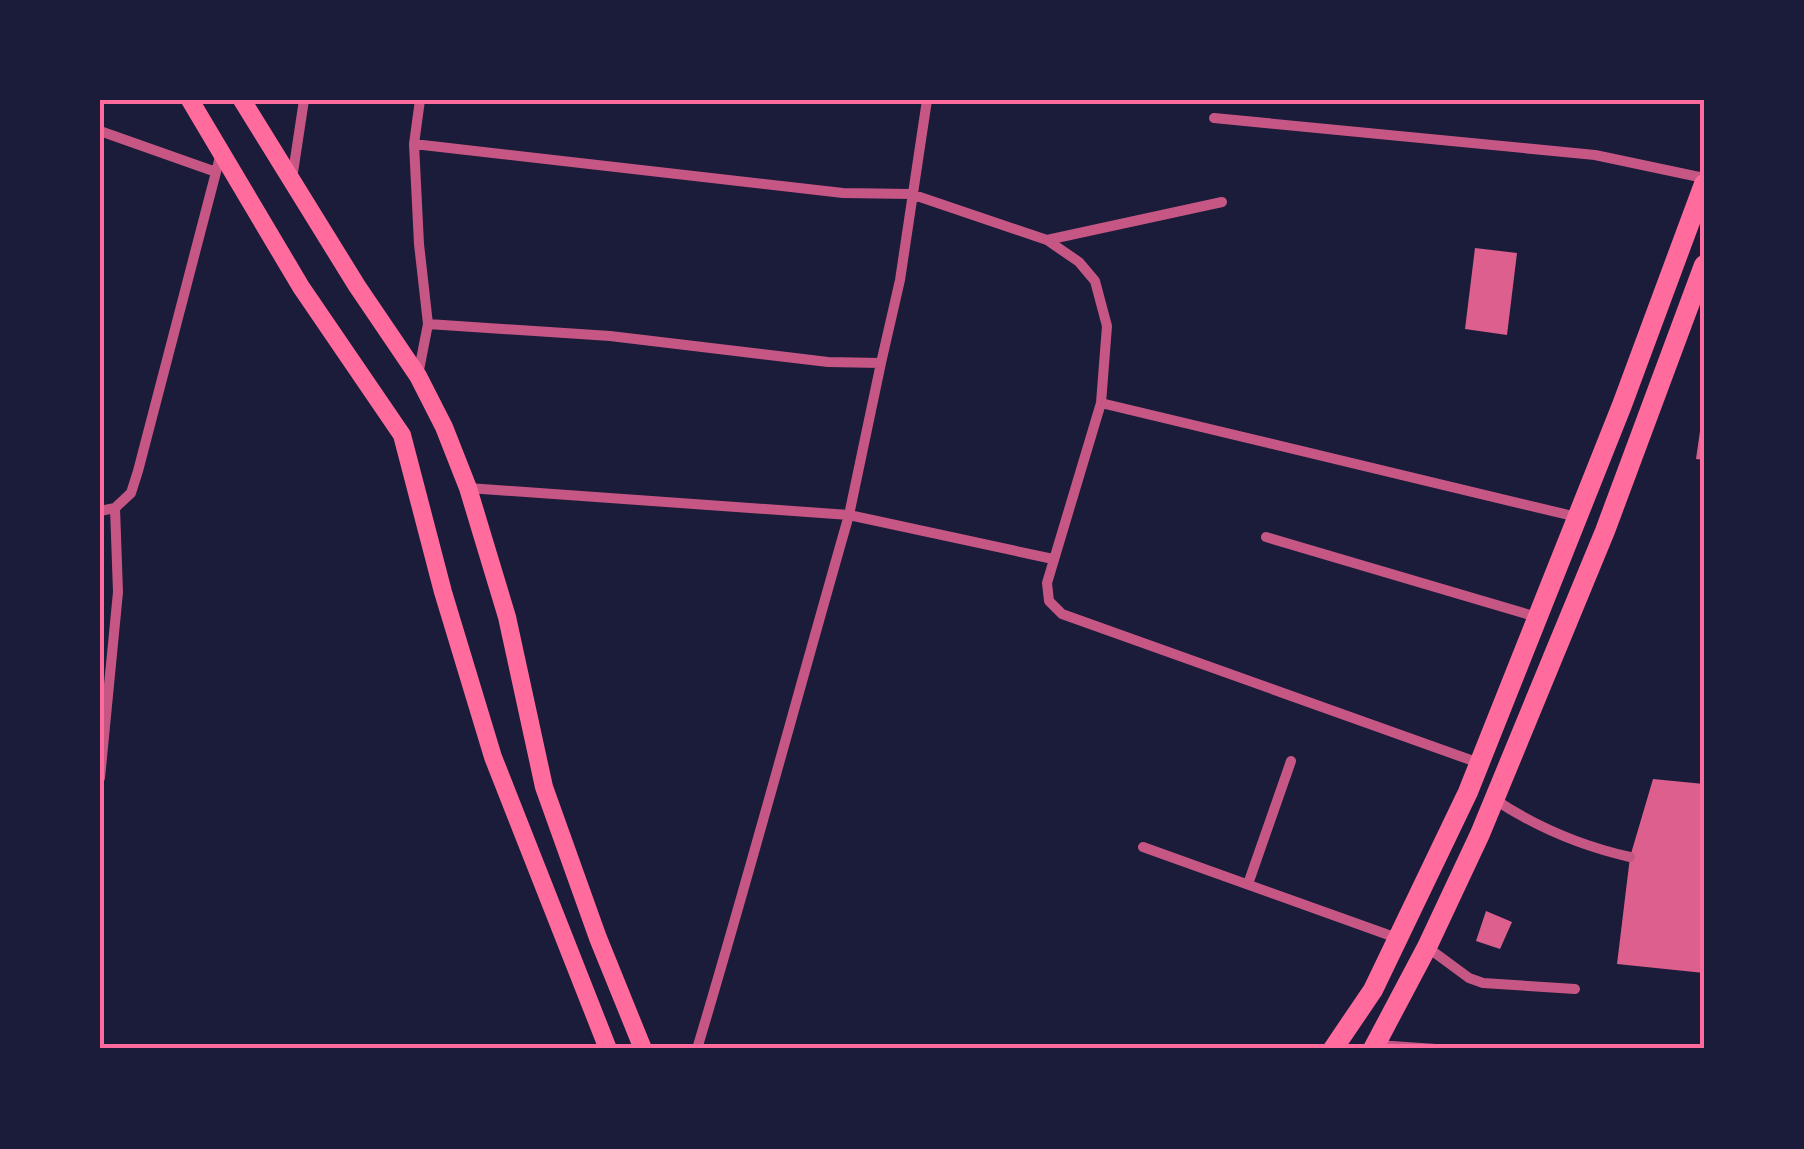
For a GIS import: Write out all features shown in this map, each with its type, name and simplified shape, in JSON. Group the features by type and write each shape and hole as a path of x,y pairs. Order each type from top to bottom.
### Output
{"main road":[{"path":"190,100 296,278 402,435 443,592 493,756 608,1049"},
{"path":"242,100 357,286 418,376 444,427 468,488 507,617 544,787 643,1049"},
{"path":"1333,1049 1373,990 1479,763 1622,406 1704,181"},
{"path":"1374,1047 1427,947 1494,799 1605,531 1704,266"}],"street":[{"path":"292,180 304,100"},
{"path":"418,376 428,324 414,144 420,100"},
{"path":"697,1049 849,515 900,280 927,100"},
{"path":"1214,118 1596,154 1704,181"},
{"path":"100,131 216,172"},
{"path":"414,144 843,192 911,194 1047,240 1080,262 1095,281 1107,326 1100,403 1053,558 1047,584 1050,600 1062,614 1479,763"},
{"path":"100,510 114,508 131,492 221,150"},
{"path":"1047,240 1222,202"},
{"path":"428,324 610,336 828,362 881,363"},
{"path":"1100,403 1577,517"},
{"path":"468,488 849,515 1053,558"},
{"path":"100,778 118,592 114,508"},
{"path":"1266,537 1538,616"},
{"path":"1248,884 1291,761"},
{"path":"1494,799 1521,817 1592,848 1630,857"},
{"path":"1143,847 1397,938"},
{"path":"1427,947 1483,984 1575,989"},
{"path":"1374,1047 1436,1049"}],"building":[{"path":"1475,248 1517,253 1507,335 1465,329"},
{"path":"1704,417 1704,460 1696,459"},
{"path":"1653,779 1704,784 1704,973 1617,964 1630,857"},
{"path":"1486,911 1512,922 1500,949 1476,941"}]}
